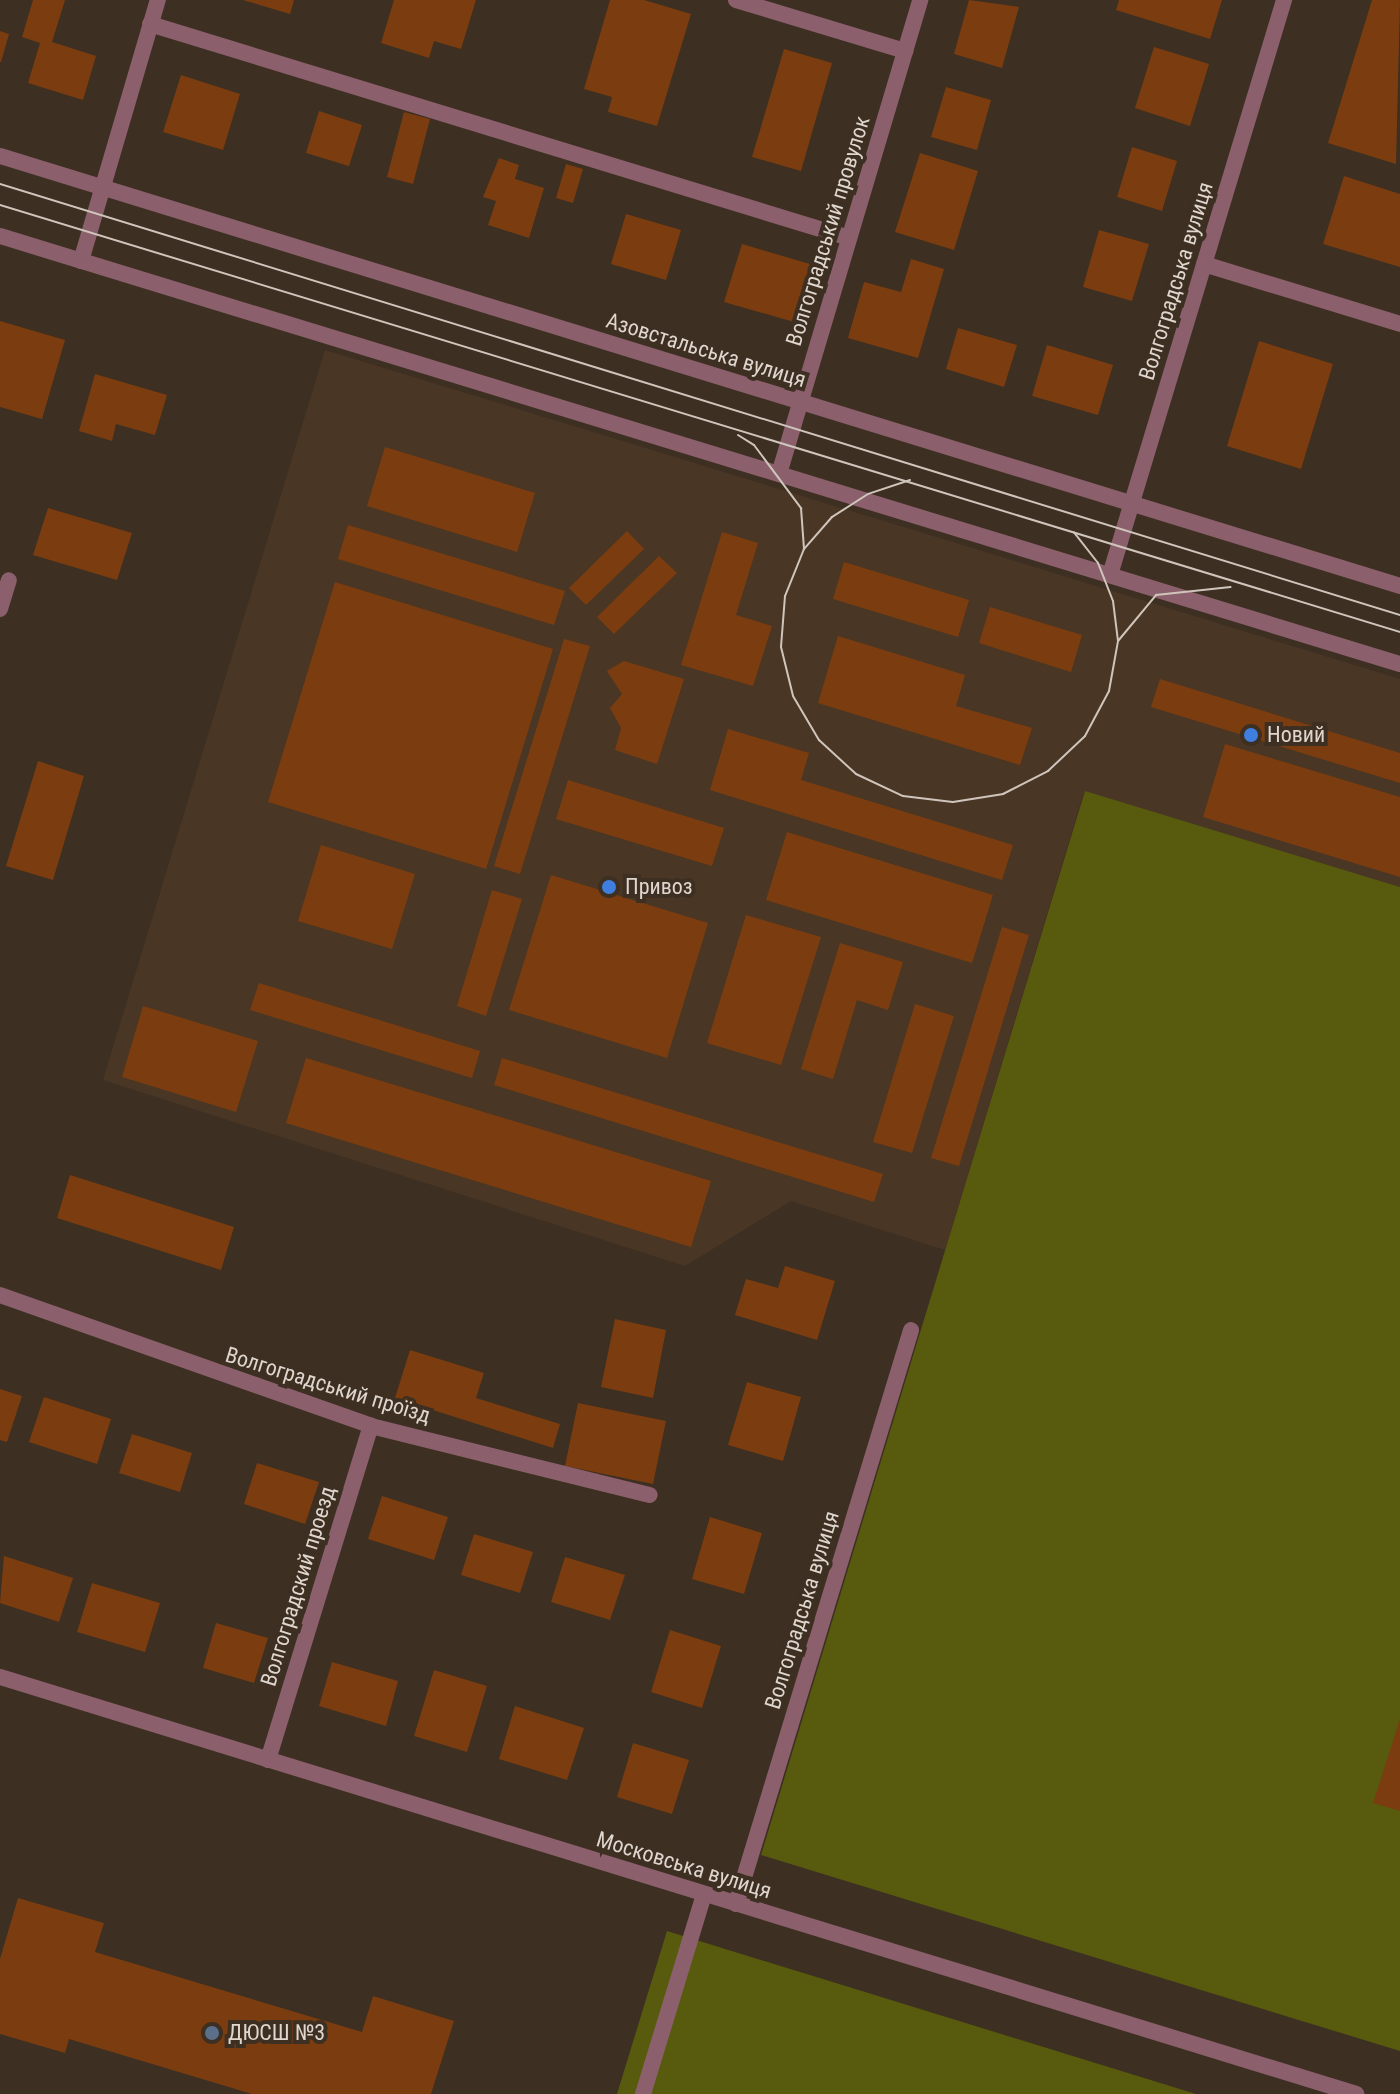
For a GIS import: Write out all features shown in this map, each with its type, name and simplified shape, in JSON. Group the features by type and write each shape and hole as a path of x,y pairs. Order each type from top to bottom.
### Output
{"street":[{"path":"81,261 158,0"},
{"path":"736,0 774,6 905,51"},
{"name":"Волгоградський провулок","path":"779,474 920,0"},
{"name":"Волгоградська вулиця","path":"1110,575 1284,0"},
{"path":"150,24 849,238"},
{"name":"Азовстальська вулиця","path":"0,156 1400,586"},
{"path":"0,236 1400,664"},
{"path":"1204,264 1400,324"},
{"path":"0,609 9,580"},
{"name":"Волгоградський проїзд","path":"0,1295 371,1426 650,1495"},
{"name":"Волгоградська вулиця","path":"736,1904 911,1330"},
{"name":"Волгоградский проезд","path":"268,1760 371,1426"},
{"name":"Московська вулиця","path":"0,1677 1351,2093"},
{"path":"643,2094 704,1894"}],"shaded area":[{"name":"Привоз","path":"325,350 1400,679 1400,887 1084,792 945,1250 791,1201 685,1266 103,1080"},
{"path":"1085,791 1400,887 1400,2051 761,1855"},
{"path":"667,1931 1196,2094 617,2094"}],"building":[{"path":"33,0 65,0 52,42 96,56 83,100 28,83 40,43 22,37"},
{"path":"243,0 294,0 290,14"},
{"path":"394,0 476,0 461,49 434,41 429,58 381,43"},
{"path":"610,0 644,0 691,14 657,126 608,112 612,97 584,89"},
{"path":"969,0 1019,7 1002,68 954,54"},
{"path":"1119,0 1222,0 1210,39 1116,10"},
{"path":"1372,0 1400,0 1396,164 1328,143"},
{"path":"0,31 9,34 1,62 0,62"},
{"path":"1154,47 1209,64 1190,126 1135,108"},
{"path":"784,49 832,63 801,171 752,157"},
{"path":"181,75 240,94 223,150 163,132"},
{"path":"946,87 991,100 977,150 931,137"},
{"path":"319,111 362,125 349,166 306,153"},
{"path":"404,112 430,119 413,184 387,177"},
{"path":"1132,147 1177,161 1162,211 1117,197"},
{"path":"920,153 978,171 954,250 895,232"},
{"path":"499,158 519,165 515,179 544,188 529,238 488,225 496,201 483,197"},
{"path":"566,164 583,169 573,203 556,198"},
{"path":"1344,176 1400,194 1400,267 1323,244"},
{"path":"626,214 681,230 666,280 611,264"},
{"path":"1099,230 1149,244 1132,301 1083,287"},
{"path":"742,244 810,264 794,322 724,302"},
{"path":"911,259 944,269 918,358 848,338 864,282 901,292"},
{"path":"0,321 65,340 42,419 0,407"},
{"path":"958,328 1017,345 1004,387 946,369"},
{"path":"1259,341 1333,364 1301,469 1227,446"},
{"path":"1047,345 1113,365 1098,415 1032,396"},
{"path":"95,374 167,395 155,435 116,424 112,441 79,431"},
{"path":"385,447 535,493 517,552 367,506"},
{"path":"48,508 132,533 117,580 33,555"},
{"path":"348,525 565,591 554,625 338,559"},
{"path":"627,531 644,549 586,605 569,588"},
{"path":"722,532 758,543 736,615 772,626 753,686 681,665"},
{"path":"659,556 677,573 614,634 597,617"},
{"path":"844,562 969,600 958,637 833,599"},
{"path":"335,582 553,649 486,869 268,802"},
{"path":"990,607 1082,635 1071,672 979,643"},
{"path":"838,636 965,675 956,706 1032,728 1020,765 818,703"},
{"path":"564,639 590,646 520,874 494,866"},
{"path":"624,661 684,679 657,764 615,750 621,728 610,708 622,694 607,671"},
{"path":"1160,679 1400,753 1400,783 1151,707"},
{"path":"728,729 809,753 801,780 1013,845 1002,880 710,790"},
{"path":"1225,744 1400,797 1400,877 1203,817"},
{"path":"38,761 84,776 53,880 6,866"},
{"path":"568,780 724,828 712,866 556,819"},
{"path":"787,832 993,895 972,963 766,900"},
{"path":"321,845 415,874 392,949 298,921"},
{"path":"551,875 708,923 667,1058 509,1010"},
{"path":"492,890 522,899 486,1016 457,1006"},
{"path":"746,915 821,937 781,1065 707,1043"},
{"path":"1002,927 1029,935 959,1166 931,1158"},
{"path":"840,943 903,962 888,1010 857,1000 833,1079 801,1069"},
{"path":"259,983 480,1051 472,1078 250,1010"},
{"path":"915,1004 954,1016 912,1153 873,1142"},
{"path":"143,1006 258,1041 236,1112 122,1077"},
{"path":"306,1058 711,1181 691,1247 286,1123"},
{"path":"502,1058 883,1174 874,1202 494,1085"},
{"path":"70,1175 234,1227 221,1270 57,1218"},
{"path":"785,1266 835,1281 817,1340 735,1315 746,1279 778,1288"},
{"path":"615,1319 666,1330 653,1398 601,1387"},
{"path":"410,1350 484,1373 476,1398 560,1424 553,1448 395,1398"},
{"path":"747,1382 801,1397 783,1461 728,1445"},
{"path":"0,1389 22,1396 7,1442 0,1440"},
{"path":"44,1397 111,1419 97,1464 29,1442"},
{"path":"578,1403 666,1421 653,1484 565,1466"},
{"path":"132,1434 192,1453 180,1492 119,1473"},
{"path":"257,1463 319,1482 305,1524 244,1504"},
{"path":"382,1496 448,1517 434,1560 368,1539"},
{"path":"710,1517 762,1533 744,1594 692,1579"},
{"path":"474,1534 533,1552 520,1593 461,1575"},
{"path":"4,1556 73,1578 59,1622 0,1603"},
{"path":"565,1557 625,1575 610,1620 551,1602"},
{"path":"92,1583 160,1603 145,1652 77,1632"},
{"path":"216,1623 268,1638 254,1683 203,1668"},
{"path":"670,1630 721,1646 702,1708 651,1692"},
{"path":"332,1662 398,1681 386,1726 319,1706"},
{"path":"434,1670 487,1686 467,1752 414,1736"},
{"path":"515,1706 584,1728 567,1780 499,1759"},
{"path":"1400,1719 1400,1811 1373,1803"},
{"path":"633,1743 689,1760 672,1814 617,1797"},
{"path":"18,1898 104,1923 95,1952 362,2032 373,1996 454,2021 431,2094 252,2094 69,2039 65,2053 0,2034 0,1959"}],"tram line":[{"path":"0,184 1400,615"},
{"path":"0,205 1400,632"},
{"path":"738,435 754,445 801,508 804,549"},
{"path":"910,480 868,494 832,517 804,549 785,596 781,647 793,696 819,740 856,774 903,796 953,802 1003,794 1048,771 1085,736 1109,691 1118,641 1113,601 1098,563 1074,532"},
{"path":"1118,641 1156,595 1231,587"}],"place":[{"name":"Новий","path":"1251,735"},
{"name":"Привоз","path":"609,887"},
{"name":"ДЮСШ №3","path":"212,2033"}]}
